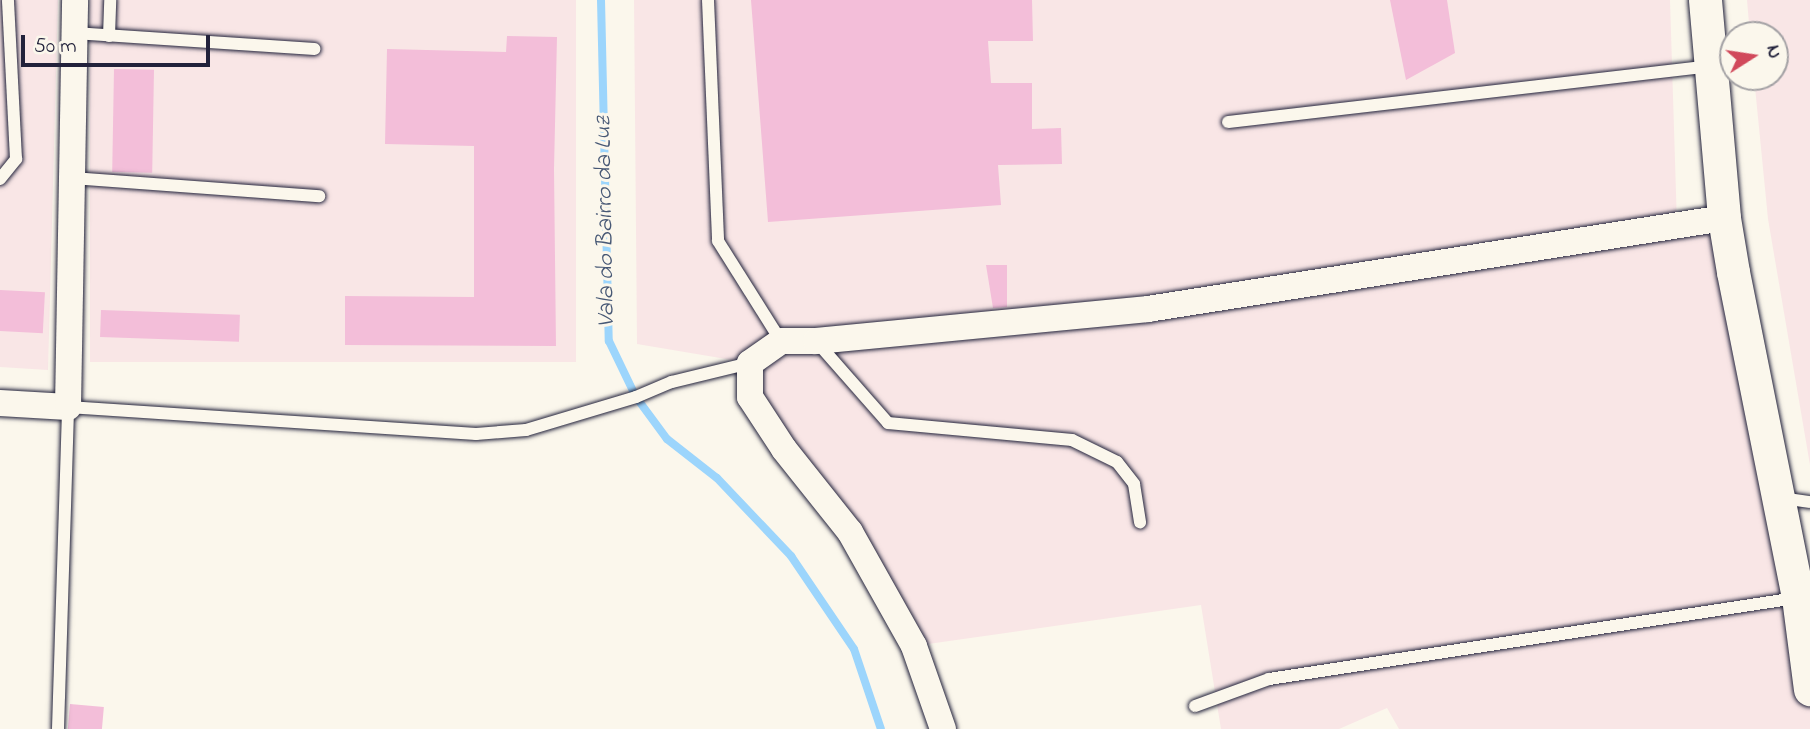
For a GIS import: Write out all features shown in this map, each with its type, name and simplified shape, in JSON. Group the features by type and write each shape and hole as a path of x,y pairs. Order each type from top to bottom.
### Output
{"street":[{"path":"0,403 68,407 75,0"},
{"path":"1705,0 1724,218 1738,305 1798,597 1810,689"},
{"path":"943,729 914,646 850,532 785,449 750,397 750,363 781,341 816,341 1148,309 1724,218"}],"lane":[{"path":"0,179 16,159 8,0"},
{"path":"108,36 110,0"},
{"path":"708,0 718,241 781,341"},
{"path":"74,33 314,49"},
{"path":"1228,122 1710,66"},
{"path":"72,178 319,195"},
{"path":"816,341 888,422 1072,440 1117,462 1134,484 1140,523"},
{"path":"58,729 68,407 476,434 526,430 636,397 672,382 750,363"},
{"path":"1778,498 1810,502"},
{"path":"1195,706 1269,679 1798,597"}],"shaded area":[{"path":"0,0 58,0 48,370 0,367"},
{"path":"90,0 576,0 576,362 90,362"},
{"path":"634,0 1670,0 1677,225 1724,218 1810,689 1810,729 1399,729 1387,708 1339,729 1221,729 1201,605 914,646 784,449 750,363 637,344"},
{"path":"1747,0 1810,0 1810,465 1768,219 1755,91 1789,91 1789,21 1749,21"}],"building":[{"path":"751,0 1032,0 1033,41 988,41 991,83 1032,83 1032,129 1061,128 1062,164 998,165 1001,205 768,222"},
{"path":"1390,0 1447,0 1455,53 1406,80"},
{"path":"507,36 557,37 554,169 556,346 345,345 345,296 474,297 474,146 385,144 387,49 506,52"},
{"path":"114,69 154,70 152,173 112,172"},
{"path":"986,265 1007,265 1007,307 993,308"},
{"path":"0,290 45,292 43,333 0,331"},
{"path":"101,310 240,315 239,342 100,337"},
{"path":"70,704 104,707 102,729 68,729"}],"waterway":[{"name":"Vala do Bairro da Luz","path":"601,0 609,341 636,397 667,439 717,478 791,556 854,649 881,729"}]}
